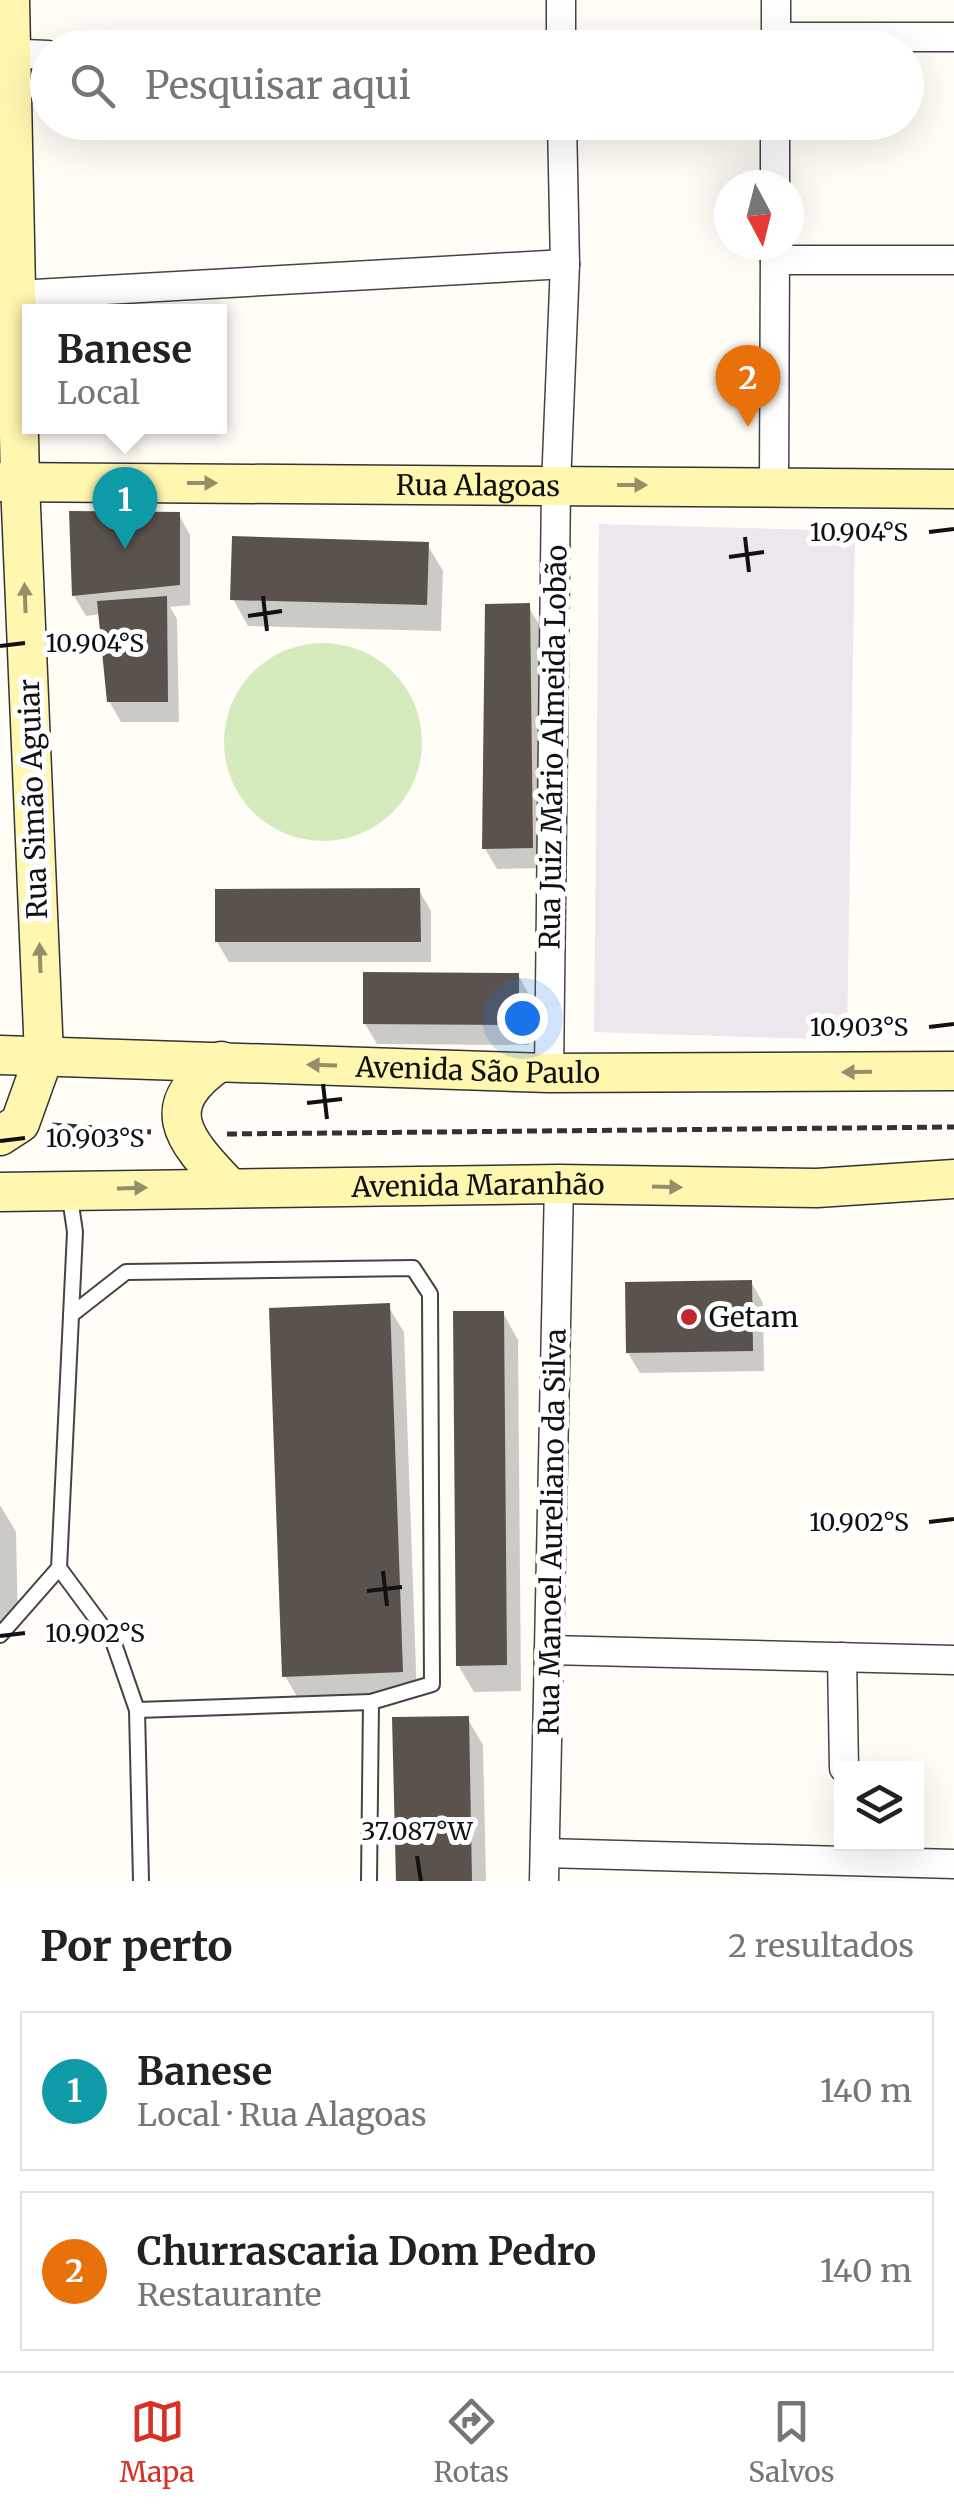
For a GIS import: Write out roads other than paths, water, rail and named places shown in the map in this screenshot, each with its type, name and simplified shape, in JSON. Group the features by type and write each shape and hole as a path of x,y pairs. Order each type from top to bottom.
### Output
{"main road":[{"name":"Rua Simão Aguiar","path":"10,0 20,54 18,295 10,482 44,1056"},
{"name":"Rua Alagoas","path":"10,482 954,489"},
{"name":"Avenida São Paulo","path":"0,1055 549,1073 954,1071"},
{"path":"10,1130 44,1056"},
{"path":"221,1061 197,1078 182,1098 186,1134 194,1150 228,1186"},
{"name":"Avenida Maranhão","path":"0,1192 559,1184 817,1188 954,1179"}],"street":[{"path":"560,0 561,30"},
{"path":"776,0 776,30"},
{"path":"924,38 954,37"},
{"name":"Rua Juiz Mário Almeida Lobão","path":"549,1073 556,485 565,264 562,140"},
{"path":"775,140 775,170"},
{"path":"804,253 954,260"},
{"path":"774,485 775,260"},
{"path":"18,295 565,264"},
{"name":"Rua Manoel Aureliano da Silva","path":"544,1867 559,1184"},
{"path":"549,1650 954,1660"},
{"path":"842,1657 844,1761"},
{"path":"544,1867 846,1861 954,1864"}],"lane":[{"path":"68,1190 75,1232 59,1568 113,1642 137,1710 141,1881"},
{"path":"71,1314 126,1272 413,1268 430,1294 432,1684 371,1702 137,1710"},
{"path":"0,1634 59,1568"},
{"path":"369,1881 371,1702"}],"place":[{"name":"Churrascaria Dom Pedro","path":"748,427"},
{"name":"Banese","path":"125,549"},
{"name":"Getam","path":"689,1317"}]}
